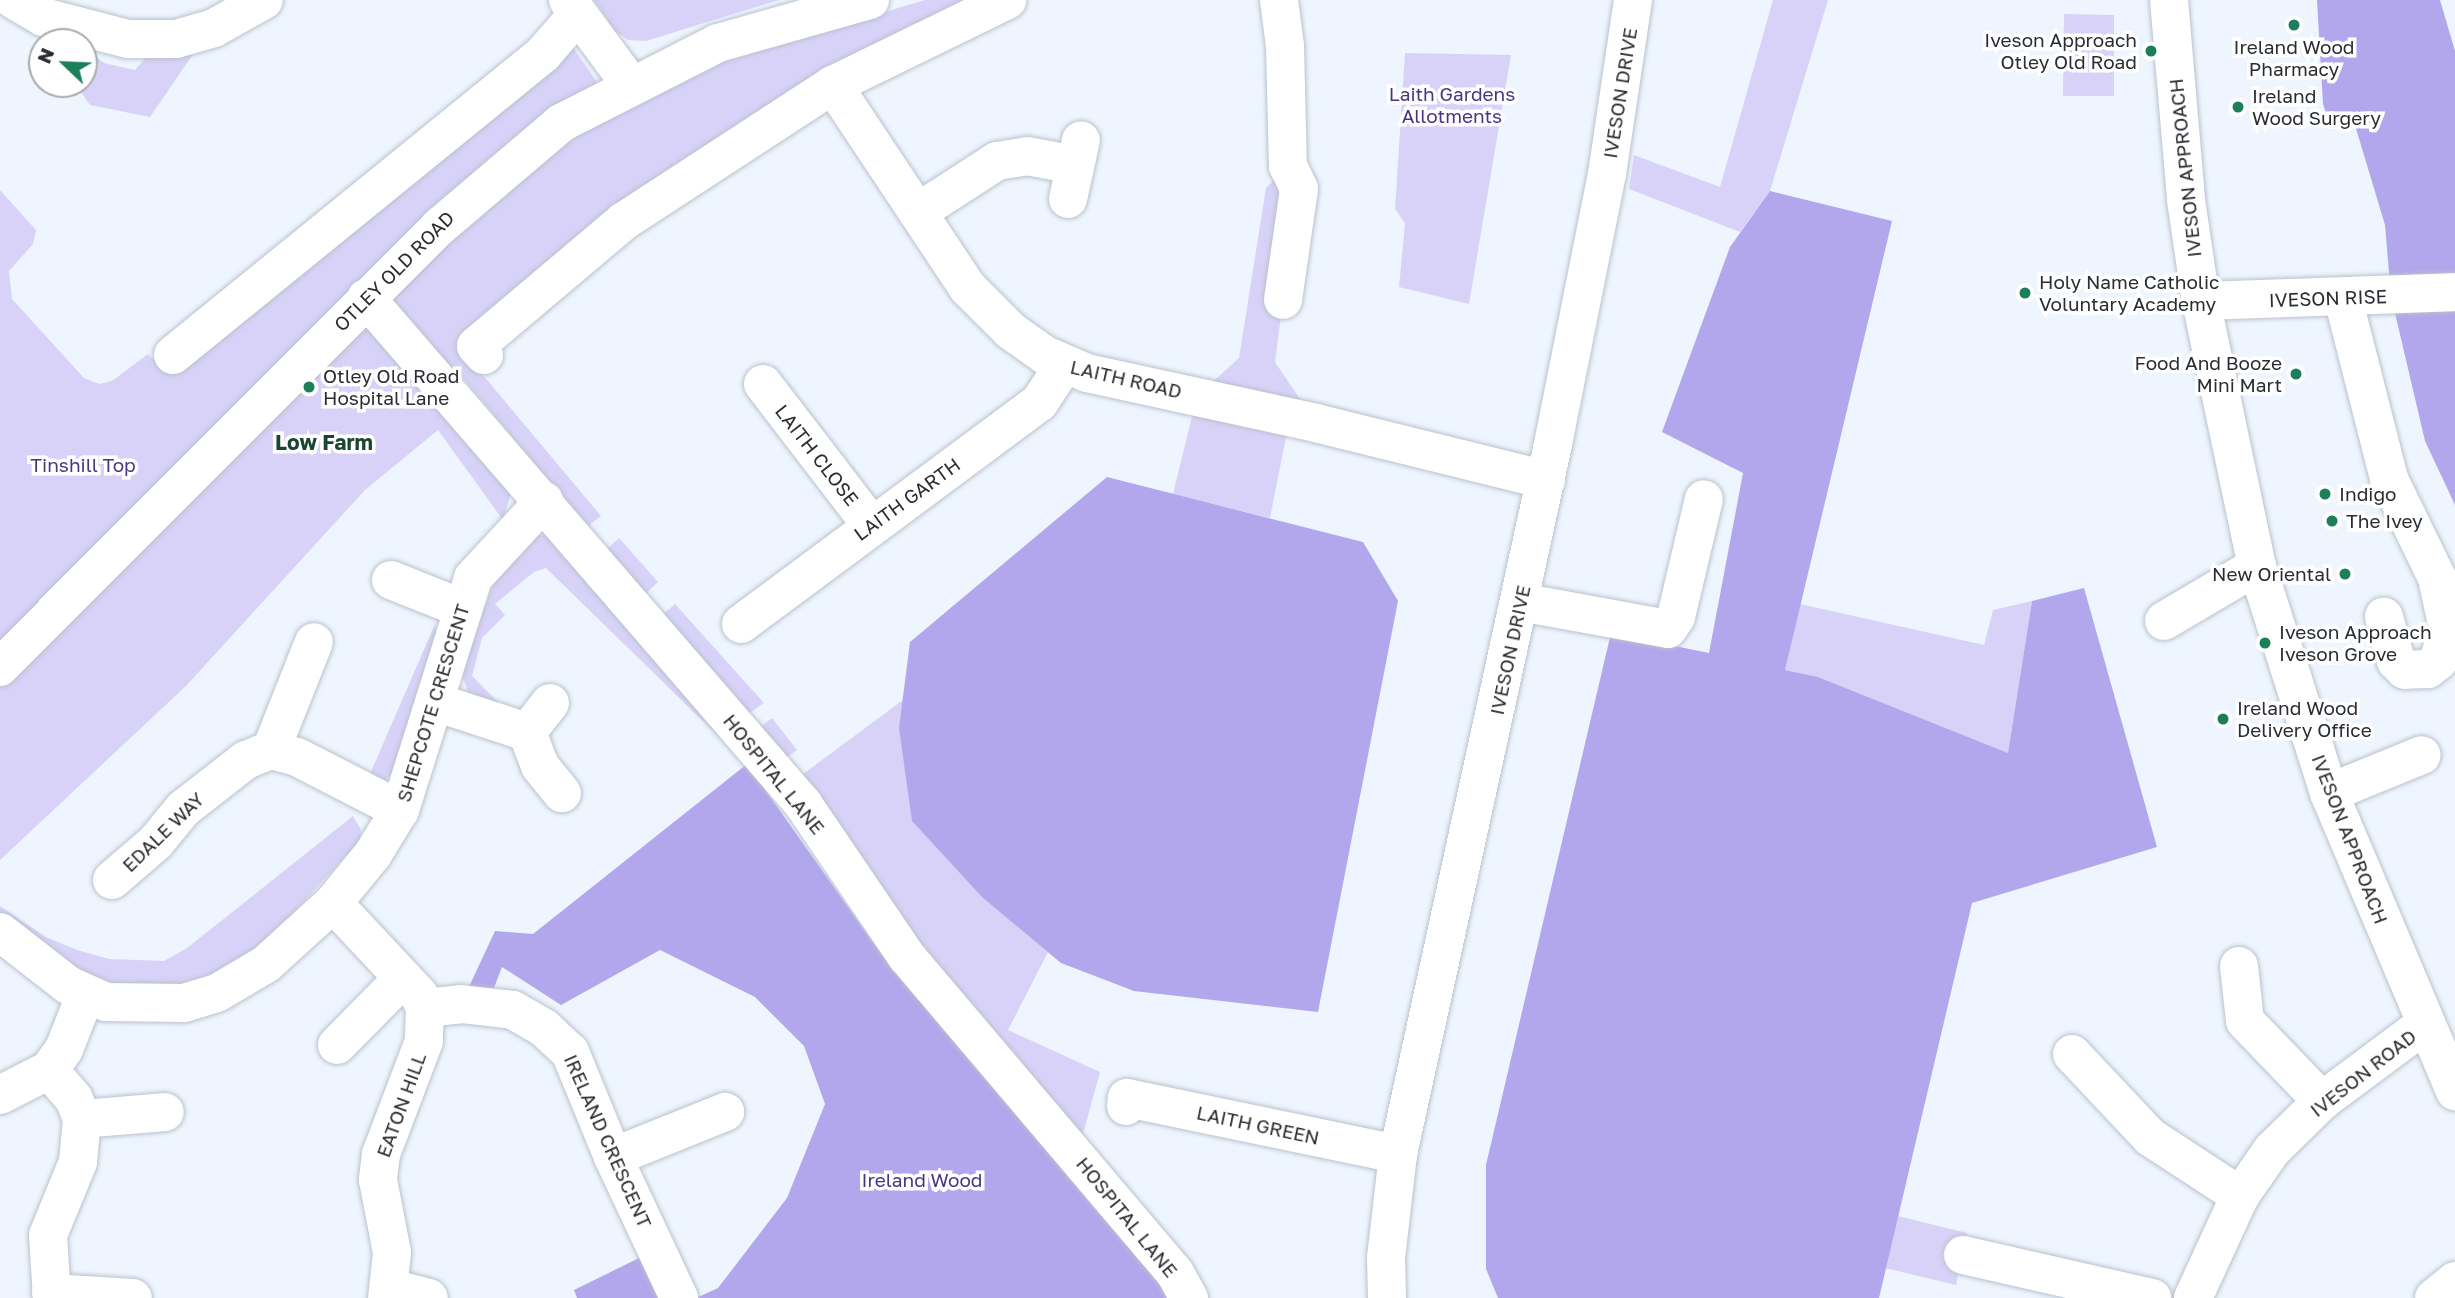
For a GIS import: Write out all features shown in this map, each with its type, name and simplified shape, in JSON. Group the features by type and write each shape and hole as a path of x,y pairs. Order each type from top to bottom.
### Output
{"street":[{"path":"14,0 53,20 128,40 189,35 215,28 264,0"},
{"name":"OTLEY OLD ROAD","path":"0,667 461,205 561,123 630,84 718,43 870,0"},
{"path":"484,355 476,346 624,221 833,85 1007,0"},
{"path":"1279,0 1285,46 1287,166 1299,189 1283,300"},
{"name":"IVESON DRIVE","path":"1387,1298 1386,1258 1398,1154 1546,480 1607,174 1633,0"},
{"name":"IVESON APPROACH","path":"2169,0 2186,200 2201,301 2257,566 2329,793 2424,1025 2455,1091"},
{"path":"173,355 544,53 572,7 630,84"},
{"name":"LAITH ROAD","path":"833,85 984,306 1011,331 1064,365 1546,480"},
{"path":"918,212 997,161 1027,156 1075,168"},
{"name":"IVESON RISE","path":"2201,301 2455,292"},
{"name":"HOSPITAL LANE","path":"366,298 803,804 907,957 1159,1253 1189,1298"},
{"path":"2343,298 2389,479 2437,579 2448,629 2438,661 2428,669 2405,670 2396,661 2384,617"},
{"name":"LAITH GARTH","path":"741,624 871,525 1040,403 1064,365"},
{"name":"LAITH CLOSE","path":"762,384 871,525"},
{"path":"1520,602 1668,629 1676,617 1704,499"},
{"name":"SHEPCOTE CRESCENT","path":"0,932 85,996 148,1004 184,1003 216,993 266,964 333,903 373,854 400,810 435,702 461,608 486,560 544,501"},
{"path":"2164,621 2257,566"},
{"path":"391,580 461,608"},
{"path":"314,642 271,750 297,758 400,810"},
{"path":"435,702 527,732"},
{"path":"527,732 550,703"},
{"path":"527,732 540,766 562,793"},
{"name":"EDALE WAY","path":"112,880 156,842 183,809 246,760 271,750"},
{"path":"2329,793 2422,755"},
{"path":"333,903 414,993 337,1045"},
{"path":"2239,966 2245,1021 2322,1101"},
{"name":"IRELAND CRESCENT","path":"414,993 513,1010 544,1028 570,1052 613,1157 679,1298"},
{"name":"EATON HILL","path":"388,1293 392,1253 378,1180 381,1154 424,1041 414,993"},
{"path":"0,1095 49,1070 64,1049 85,996"},
{"name":"IVESON ROAD","path":"2193,1298 2240,1196 2272,1150 2322,1101 2424,1025"},
{"path":"2072,1054 2150,1137 2240,1196"},
{"path":"49,1070 74,1099 82,1119 78,1162 48,1235 51,1296 133,1298"},
{"name":"LAITH GREEN","path":"1126,1106 1127,1098 1398,1154"},
{"path":"82,1119 165,1112"},
{"path":"613,1157 725,1112"},
{"path":"1963,1255 2152,1298"},
{"path":"2434,1298 2455,1282"},
{"path":"388,1293 429,1298"}],"green space":[{"path":"594,0 779,0 646,41 628,40 615,31"},
{"name":"Tinshill Top","path":"925,0 1007,0 833,85 467,356 601,516 587,527 456,369 436,393 511,493 503,520 438,430 365,490 186,686 0,860 0,190 36,230 33,244 9,271 12,299 84,378 99,384 112,381 148,354 166,373 561,48 574,49 615,108 688,71"},
{"path":"1773,0 1828,0 1770,191 1740,232 1629,189 1634,155 1720,187"},
{"path":"2317,0 2440,0 2455,51 2455,505 2425,441 2391,296 2385,225 2351,112 2328,119 2323,104"},
{"path":"2064,14 2114,15 2114,96 2063,96"},
{"path":"200,44 150,117 90,105 85,98 98,98 98,58 104,63 135,70 148,55"},
{"name":"Laith Gardens Allotments","path":"1405,53 1511,55 1469,304 1399,287 1405,223 1395,209"},
{"path":"1288,166 1283,300 1275,362 1316,423 1290,417 1270,518 1173,494 1197,396 1239,358 1266,188"},
{"path":"1770,191 1892,221 1785,670 1818,677 2008,753 2032,601 2084,588 2157,847 1972,903 1879,1298 1498,1298 1486,1269 1486,1165 1611,633 1709,653 1743,473 1662,432 1730,247"},
{"path":"1107,477 1363,542 1398,601 1318,1012 1134,991 1061,963 983,898 912,821 899,728 910,642"},
{"path":"545,535 563,541 747,764 546,568 534,572 495,604 505,615 482,638 472,676 502,706 468,692 461,672 494,582 534,536"},
{"path":"619,538 658,582 644,595 605,551"},
{"path":"2032,601 2008,753 1818,677 1785,670 1800,604 1984,645 1993,610"},
{"path":"675,604 764,703 747,715 661,616"},
{"path":"435,624 436,640 393,773 386,779 367,781"},
{"path":"903,700 899,728 983,898 1048,952 1008,1030 1100,1072 1083,1134 955,991 799,777"},
{"path":"772,718 797,750 783,761 758,729"},
{"name":"Ireland Wood","path":"747,764 889,965 1130,1236 1170,1298 696,1298 718,1288 787,1198 825,1104 804,1046 755,997 660,950 561,1005 502,967 489,1001 467,991 495,931 533,934"},
{"path":"353,816 361,830 360,840 275,933 234,968 189,984 148,988 107,982 73,970 0,916 0,906 46,937 109,959 164,961 187,948"},
{"path":"1898,1216 1967,1233 1956,1285 1885,1268"},
{"path":"641,1257 663,1298 577,1298 574,1290"}],"place":[{"name":"Ireland Wood Pharmacy","path":"2294,25"},
{"name":"Iveson Approach Otley Old Road","path":"2151,51"},
{"name":"Ireland Wood Surgery","path":"2238,107"},
{"name":"Holy Name Catholic Voluntary Academy","path":"2025,293"},
{"name":"Food And Booze Mini Mart","path":"2296,374"},
{"name":"Otley Old Road Hospital Lane","path":"309,387"},
{"name":"Indigo","path":"2325,494"},
{"name":"The Ivey","path":"2332,521"},
{"name":"New Oriental","path":"2345,574"},
{"name":"Iveson Approach Iveson Grove","path":"2265,643"},
{"name":"Ireland Wood Delivery Office","path":"2223,719"}],"district":[{"name":"Low Farm","path":"324,442"}]}
